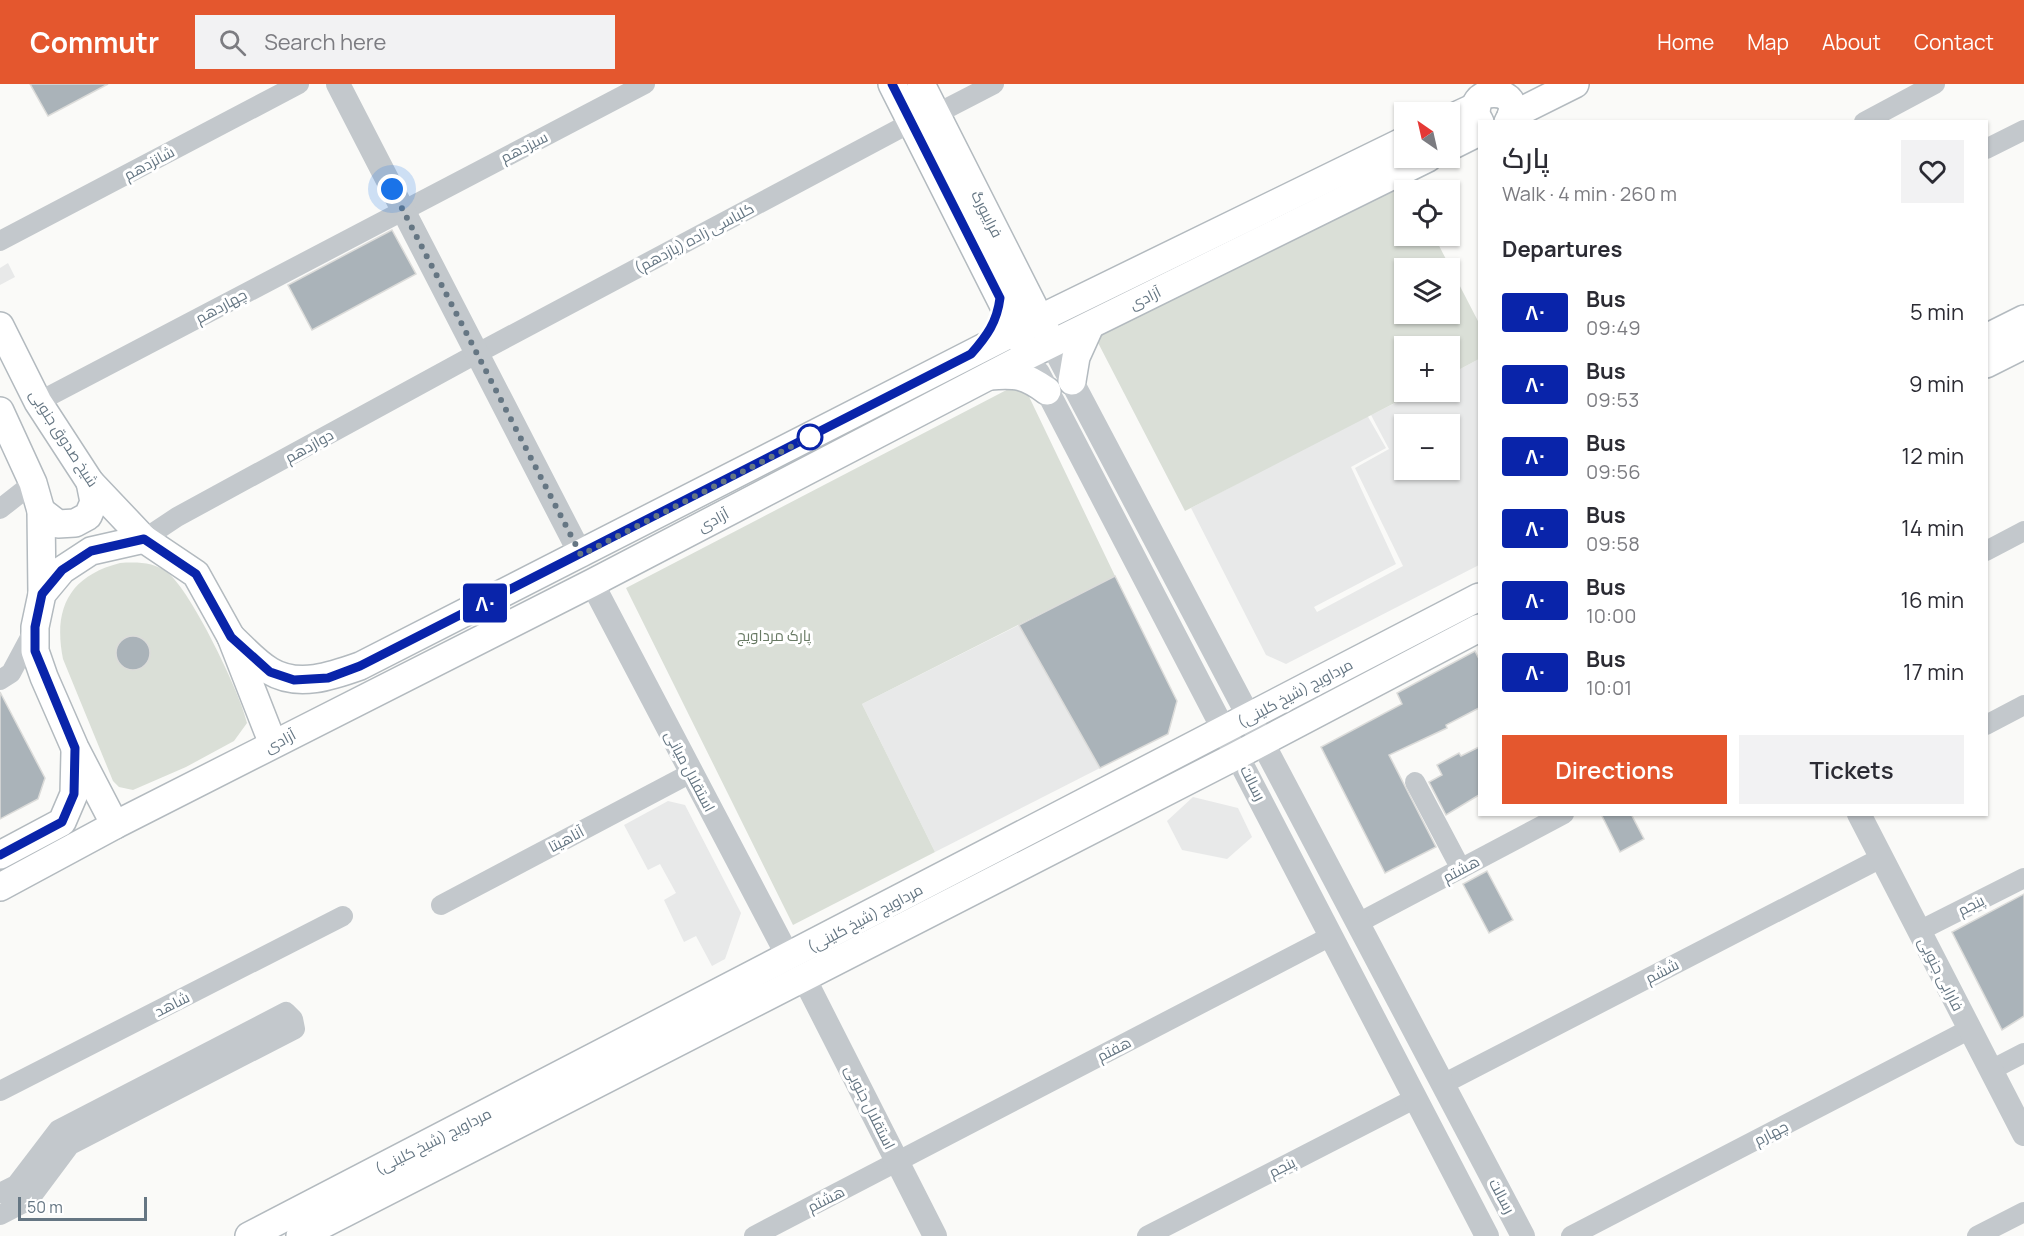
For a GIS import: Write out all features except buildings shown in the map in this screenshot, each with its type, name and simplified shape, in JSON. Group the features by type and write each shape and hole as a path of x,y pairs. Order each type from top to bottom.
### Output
{"main road":[{"name":"فرایبورگ","path":"892,84 924,118 1014,268 1028,325"},
{"name":"فرایبورگ","path":"921,84 924,118 1000,298 1052,344"},
{"path":"1460,116 1575,84"},
{"path":"1479,120 1495,106"},
{"path":"1460,137 1478,121"},
{"name":"آزادی","path":"231,637 270,672 294,680 328,678 360,666 1071,303 1394,146"},
{"name":"آزادی","path":"0,887 115,825 592,583 1028,355 1408,168"},
{"path":"1014,268 1071,303"},
{"path":"971,354 990,332 998,313 1000,298"},
{"path":"1988,337 2024,319"},
{"name":"رسالت","path":"1028,325 1028,355"},
{"name":"شیخ صدوق جنوبی","path":"0,326 38,402 90,482 144,539 196,574 231,637"},
{"path":"1072,381 1076,357 1090,326"},
{"path":"1988,363 2024,345"},
{"path":"989,376 1016,374 1030,379 1047,391"},
{"path":"0,411 33,483 41,511 42,594 35,627 35,651 75,748 115,825"},
{"path":"41,511 58,524 75,523 87,516 94,502 90,482"},
{"path":"42,594 62,570 91,551 144,539"},
{"name":"مرداویج (شیخ کلینی)","path":"300,1236 797,968 1225,730 1478,598"},
{"name":"مرداویج (شیخ کلینی)","path":"249,1236 1238,754 1478,629"},
{"path":"231,637 273,744"},
{"path":"0,855 62,822 74,794 75,748"}],"street":[{"name":"شانزدهم","path":"0,241 299,84"},
{"path":"338,84 581,555"},
{"name":"سیزدهم","path":"403,210 645,84"},
{"path":"924,118 994,84"},
{"path":"1868,120 1935,84"},
{"name":"کلباسی زاده (یازدهم)","path":"476,354 924,118"},
{"path":"1988,148 2024,130"},
{"name":"چهاردهم","path":"38,402 403,210"},
{"path":"1052,344 1263,741"},
{"name":"دوازدهم","path":"144,539 177,517 476,354"},
{"name":"رسالت","path":"1028,355 1238,754 1487,1236"},
{"path":"0,509 33,483"},
{"path":"1988,550 2024,531"},
{"name":"استقلال میانی","path":"592,583 691,773 797,968"},
{"path":"0,680 11,673 35,627"},
{"path":"1988,724 2024,705"},
{"name":"رسالت","path":"1263,741 1523,1236"},
{"name":"آناهیتا","path":"441,905 691,773"},
{"path":"1415,782 1461,869"},
{"name":"هشتم","path":"1358,923 1560,816"},
{"name":"فارابی جنوبی","path":"1860,816 2024,1134"},
{"name":"ششم","path":"1443,1084 1881,858"},
{"name":"پنجم","path":"1919,931 2024,878"},
{"name":"شاهد","path":"0,1091 343,916"},
{"name":"هفتم","path":"897,1162 1331,936"},
{"name":"استقلال جنوبی","path":"797,968 935,1236"},
{"path":"0,1193 16,1185 58,1130 286,1012 293,1019 295,1029 70,1145 29,1200 0,1215"},
{"name":"چهارم","path":"1571,1236 1970,1029"},
{"path":"1991,1070 2024,1053"},
{"name":"پنجم","path":"1147,1236 1416,1098"},
{"name":"هشتم","path":"754,1236 897,1162"},
{"path":"1977,1236 2024,1212"}],"shaded area":[{"path":"8,263 15,277 0,285 0,268"},
{"path":"1478,360 1478,566 1286,664 1266,655 1191,508 1367,415 1386,448 1351,467 1396,564 1314,607 1317,612 1403,566 1355,468 1389,449 1371,415 1397,402 1460,402 1460,369"},
{"path":"1019,625 1100,768 935,852 862,704"},
{"path":"1193,797 1238,808 1252,837 1227,859 1182,850 1167,821"},
{"path":"668,801 685,805 741,913 725,959 712,966 696,936 684,942 664,900 676,893 660,864 648,870 624,825"}],"green space":[{"path":"1394,181 1394,246 1439,246 1445,258 1394,258 1394,324 1460,324 1460,286 1478,321 1478,360 1460,369 1460,336 1394,336 1394,402 1397,402 1185,511 1094,335"},
{"name":"پارک مرداویج","path":"1022,382 1115,576 862,704 935,852 793,925 626,588"},
{"path":"120,563 139,563 157,567 168,573 178,583 214,644 247,723 234,741 186,767 133,790 119,787 113,781 63,659 60,641 63,610 77,586 88,576"}],"bus line":[{"name":"۸۰","path":"0,855 62,822 74,794 75,748 35,651 35,627 42,594 62,570 91,551 144,539 196,574 231,637 270,672 294,680 328,678 360,666 561,565 971,354 990,332 998,313 1000,298 892,84"}],"route":[{"path":"392,189 581,555 810,437"}]}
